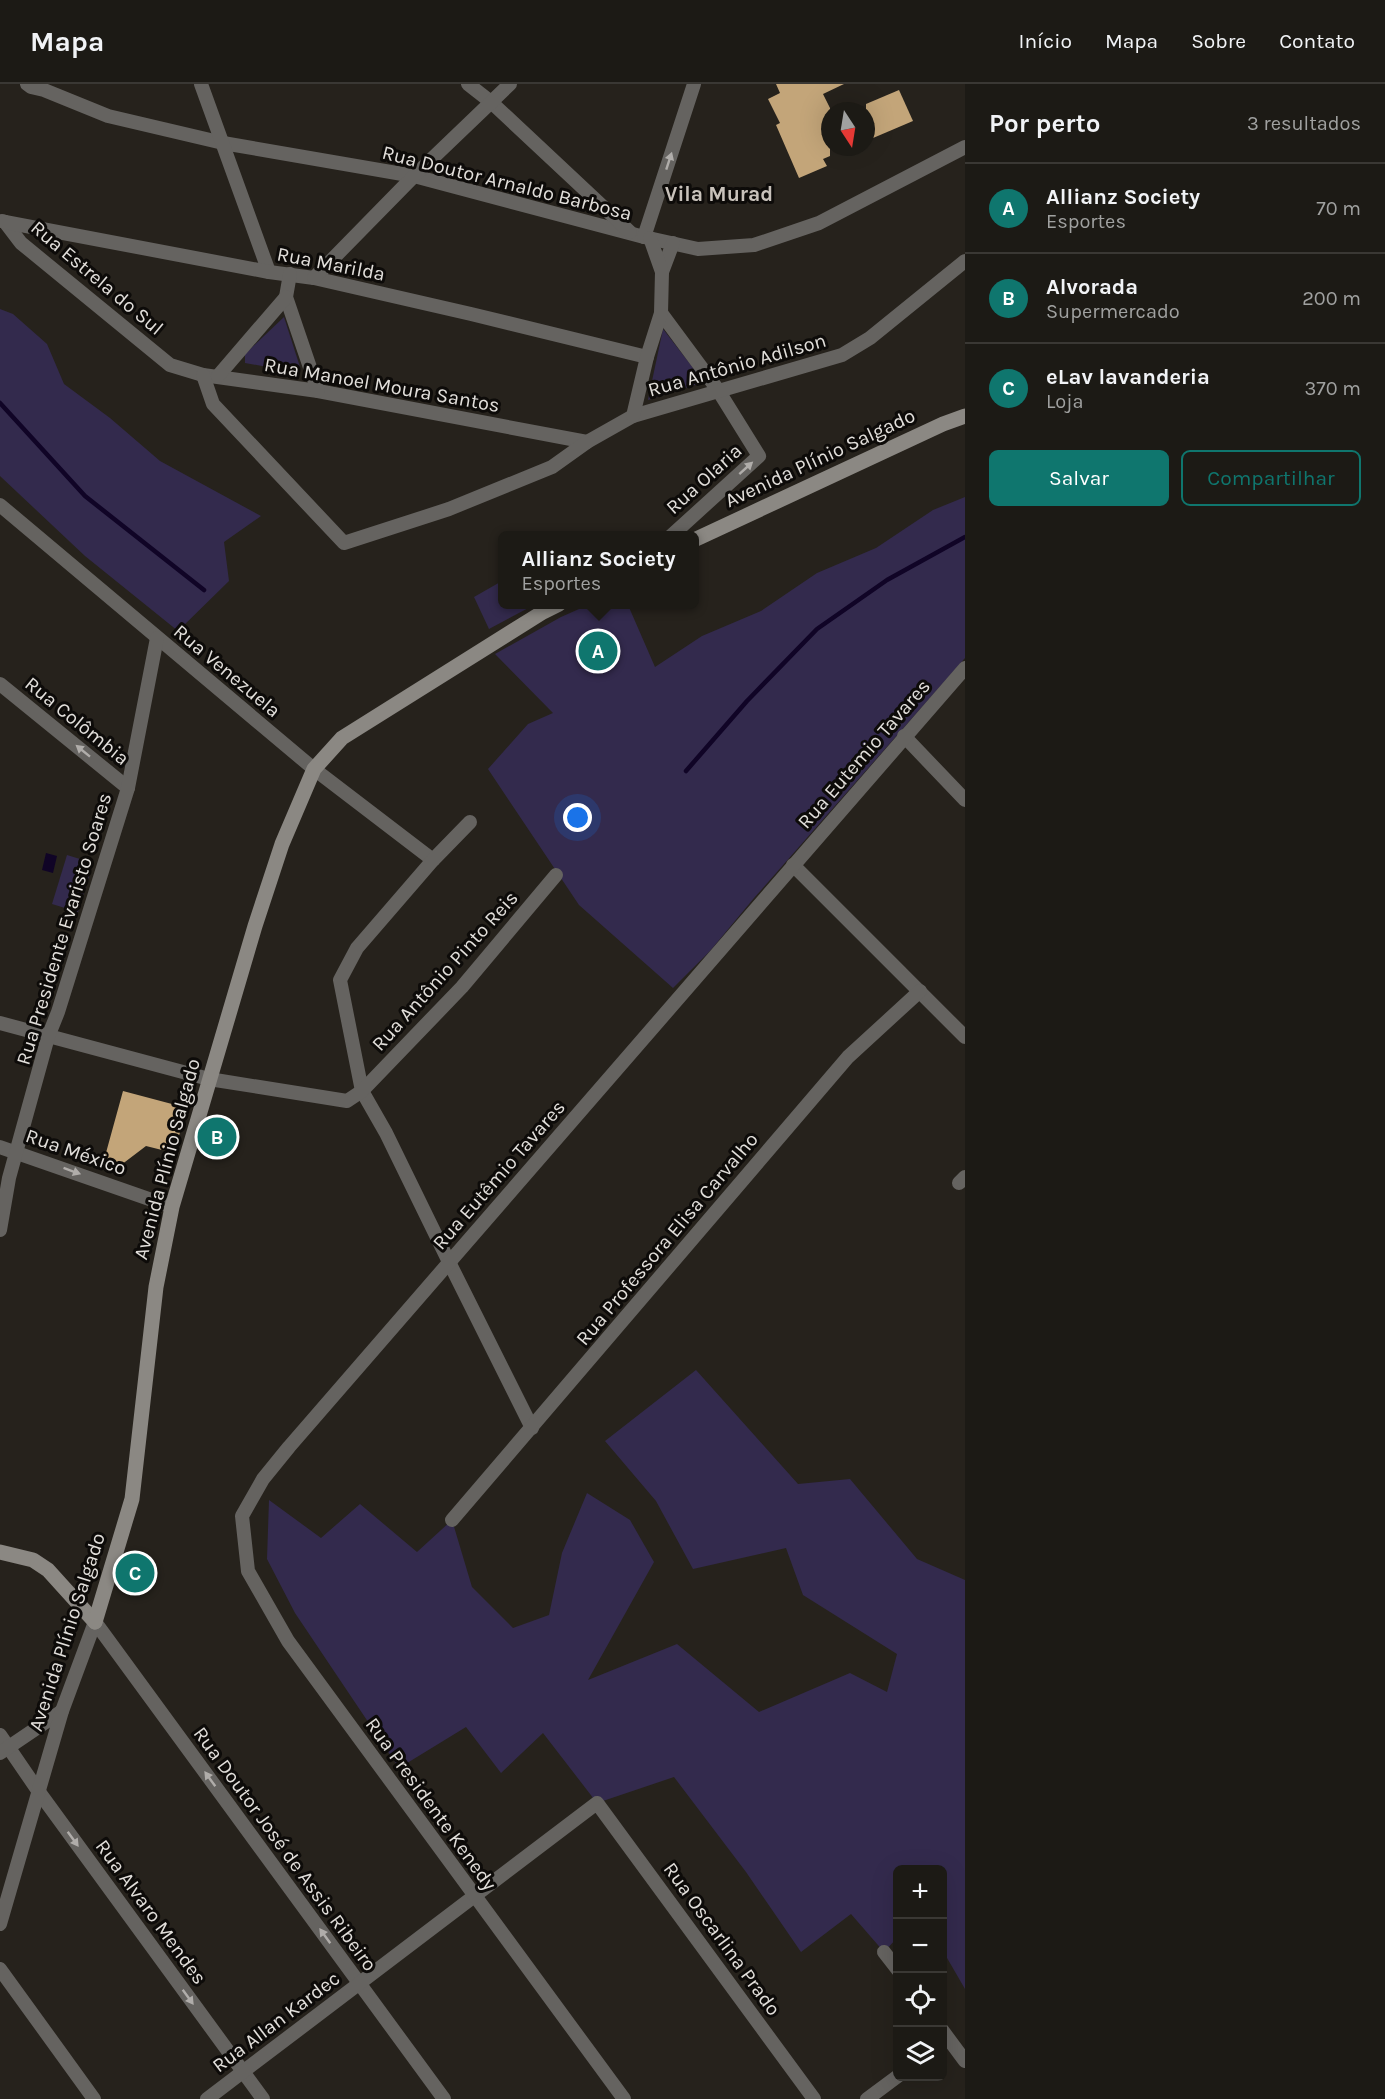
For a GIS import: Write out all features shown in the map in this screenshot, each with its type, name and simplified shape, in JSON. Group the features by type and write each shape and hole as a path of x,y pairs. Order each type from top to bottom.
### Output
{"street":[{"name":"Rua Doutor Arnaldo Barbosa","path":"27,84 108,116 223,143 414,176 698,249 754,245 819,223 965,147"},
{"path":"44,90 64,84"},
{"path":"201,84 269,272"},
{"path":"468,84 642,236 662,272"},
{"path":"314,278 414,176 510,84"},
{"path":"642,236 694,84"},
{"name":"Rua Marilda","path":"3,221 269,272 314,278 647,357"},
{"name":"Rua Estrela do Sul","path":"3,221 21,243 170,365"},
{"path":"633,416 647,357 661,313 662,272 673,243"},
{"name":"Rua Antônio Adilson","path":"202,375 213,404 344,543 449,509 552,467 587,442 633,416 842,355 870,338 965,261"},
{"path":"290,274 286,297 318,391"},
{"path":"218,376 286,297"},
{"path":"661,313 718,390"},
{"name":"Rua Manoel Moura Santos","path":"170,365 202,375 318,391 587,442"},
{"name":"Rua Olaria","path":"676,531 759,456 718,390"},
{"name":"Avenida Plínio Salgado","path":"699,538 943,424 965,416"},
{"name":"Rua Venezuela","path":"0,505 314,769 433,860"},
{"name":"Avenida Plínio Salgado","path":"0,1924 62,1711 95,1622 132,1499 156,1287 172,1207 282,844 314,769 342,738 549,609"},
{"name":"Rua Presidente Evaristo Soares","path":"0,1230 9,1178 48,1037 58,1012 128,788 156,638"},
{"name":"Rua Eutemio Tavares","path":"793,865 965,668"},
{"name":"Rua Colômbia","path":"0,684 128,788"},
{"path":"904,736 965,800"},
{"path":"470,822 433,860 357,948 340,980 362,1091 386,1133 532,1428"},
{"path":"793,865 965,1037"},
{"name":"Rua Eutêmio Tavares","path":"242,1516 262,1479 793,865"},
{"name":"Rua Antônio Pinto Reis","path":"362,1091 462,987 555,875"},
{"name":"Rua Professora Elisa Carvalho","path":"452,1520 848,1057 920,991"},
{"path":"0,1023 209,1079 347,1101 362,1091"},
{"name":"Rua México","path":"0,1147 17,1151 172,1207"},
{"name":"Rua Presidente Kenedy","path":"242,1516 248,1571 288,1641 624,2099"},
{"path":"0,1552 33,1560 48,1570 95,1622"},
{"name":"Rua Doutor José de Assis Ribeiro","path":"95,1622 444,2099"},
{"path":"4,1750 62,1711"},
{"name":"Rua Alvaro Mendes","path":"0,1735 4,1750 39,1792 263,2099"},
{"name":"Rua Allan Kardec","path":"207,2099 597,1803"},
{"name":"Rua Oscarlina Prado","path":"597,1803 814,2099"},
{"path":"884,1952 893,1964"},
{"path":"0,1969 94,2099"},
{"path":"947,2039 965,2061"},
{"path":"867,2099 893,2079"}],"shaded area":[{"path":"0,309 13,314 47,344 64,384 110,418 160,461 261,516 224,542 229,581 178,631 85,556 0,476"},
{"path":"284,317 300,367 295,372 245,363 245,354"},
{"path":"663,329 704,382 648,400"},
{"path":"965,497 965,658 710,951 673,988 579,905 488,769 528,724 553,713 495,654 579,609 630,609 655,667 702,636 761,611 817,573 876,548 933,510"},
{"path":"498,583 498,609 526,609 489,629 474,597"},
{"path":"46,853 57,856 53,873 42,870"},
{"path":"67,855 93,863 78,912 52,904"},
{"path":"696,1370 798,1484 850,1479 917,1559 965,1580 965,1989 947,1958 947,1865 893,1865 893,1942 884,1952 851,1914 801,1952 746,1872 674,1777 597,1803 543,1733 501,1773 466,1727 399,1768 295,1613 267,1559 269,1500 321,1538 360,1504 417,1552 452,1520 472,1587 513,1628 549,1615 562,1553 587,1493 630,1520 654,1562 588,1680 677,1644 759,1712 850,1673 887,1692 897,1654 803,1595 786,1548 693,1569 656,1501 605,1441"}],"building":[{"path":"776,84 844,84 823,94 827,102 821,102 821,156 830,156 823,159 827,166 799,178 776,125 780,123 768,99 780,93"},
{"path":"899,90 913,121 875,137 875,102 871,102"},
{"path":"123,1091 187,1108 174,1153 146,1146 121,1165 104,1160"}],"waterway":[{"path":"0,403 85,496 204,590"},
{"path":"686,771 747,701 817,629 887,580 965,537"}],"place":[{"name":"Allianz Society","path":"598,651"},
{"name":"Alvorada","path":"217,1137"},
{"name":"eLav lavanderia","path":"135,1573"}],"district":[{"name":"Vila Murad","path":"719,194"}]}
